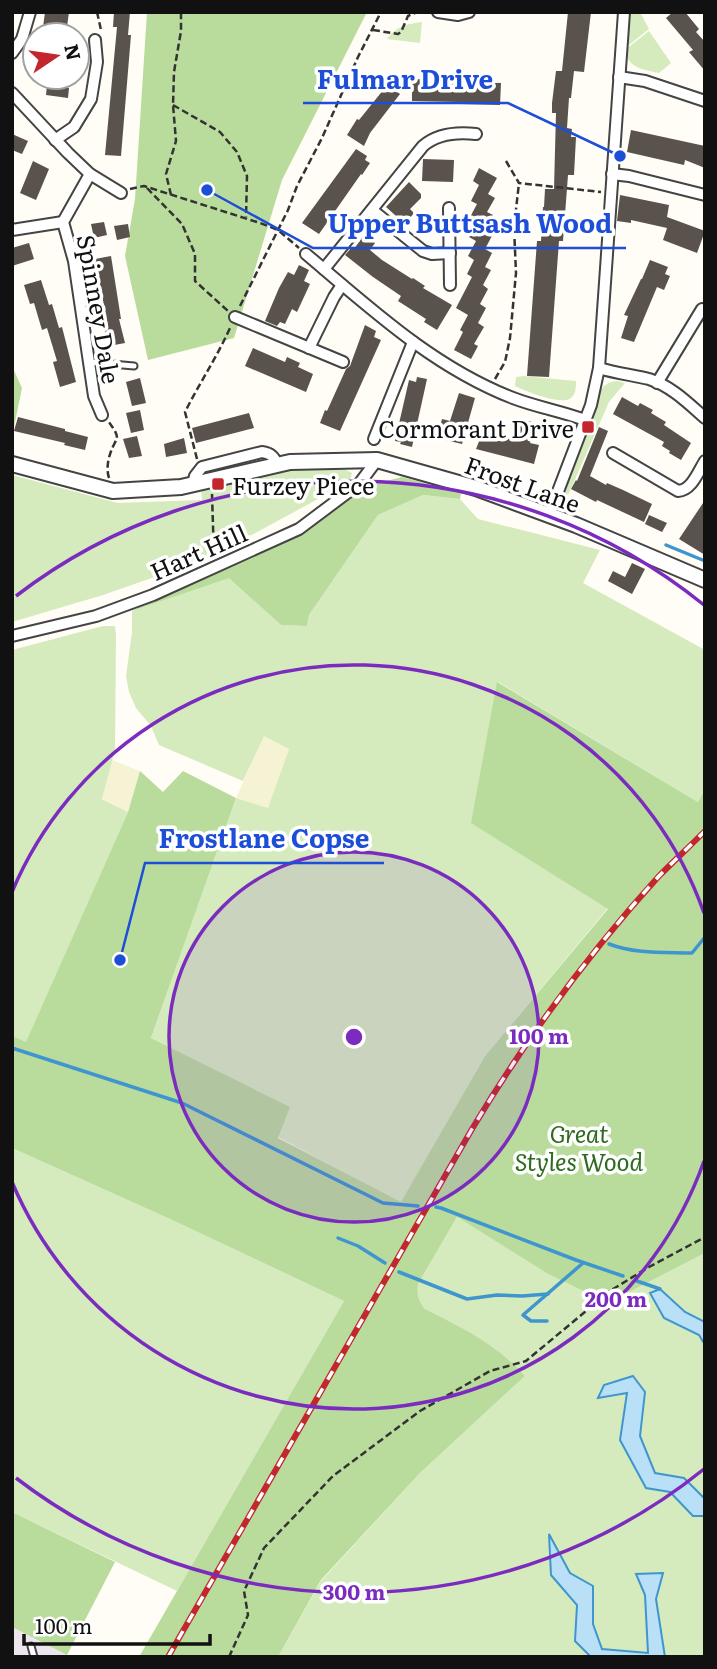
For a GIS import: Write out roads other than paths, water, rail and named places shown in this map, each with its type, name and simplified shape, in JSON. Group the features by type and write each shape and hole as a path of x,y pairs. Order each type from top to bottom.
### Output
{"street":[{"path":"12,52 22,39 30,12"},
{"path":"438,12 458,15 469,12"},
{"path":"549,515 585,420 599,368 624,12"},
{"path":"55,140 74,127 91,99 97,62 95,40"},
{"path":"619,77 640,79 705,101"},
{"path":"12,93 90,174 121,193"},
{"path":"324,269 428,142 453,134 476,134"},
{"path":"612,173 705,195"},
{"name":"Spinney Dale","path":"90,174 63,222 74,261 94,396 102,415"},
{"path":"449,208 450,285"},
{"path":"372,210 423,251 432,254 450,253"},
{"path":"12,230 63,222"},
{"path":"306,254 413,342 513,398 563,411 585,420"},
{"path":"309,348 342,285"},
{"path":"657,383 702,309"},
{"path":"235,317 343,362"},
{"path":"374,439 413,342"},
{"path":"599,368 657,383 688,402 705,418"},
{"name":"Frost Lane","path":"193,484 202,467 262,452 274,457 278,465"},
{"path":"613,453 678,491 690,485 705,461"},
{"name":"Frost Lane","path":"12,464 113,491 181,487 290,462 377,460 475,488 549,515 705,580"},
{"name":"Hart Hill","path":"12,636 96,617 153,595 299,529 359,484 377,460"}],"lane":[{"path":"89,362 134,366"},
{"path":"31,1646 34,1657"}],"water":[{"path":"660,1289 685,1312 705,1322 705,1345 699,1335 664,1318 650,1293"},
{"path":"633,1376 645,1392 640,1436 655,1473 684,1478 705,1499 705,1516 693,1516 670,1492 646,1488 620,1440 627,1393 598,1398 604,1385"},
{"path":"549,1534 570,1573 593,1586 593,1624 602,1649 648,1653 645,1595 636,1574 663,1573 656,1599 665,1657 591,1657 575,1641 577,1605 551,1575"}],"waterway":[{"path":"666,545 705,561"},
{"path":"609,944 640,951 692,953 705,937"},
{"path":"12,1048 182,1103 383,1203 418,1206"},
{"path":"436,1207 623,1276"},
{"path":"338,1238 358,1246 385,1263"},
{"path":"547,1321 531,1321 523,1315 583,1263"},
{"path":"399,1272 467,1299 497,1295 548,1294"},
{"path":"637,1281 660,1289"}],"railway":[{"path":"168,1657 472,1129 514,1062 607,936 659,876 705,831"}],"place":[{"name":"Fulmar Drive","path":"620,156"},
{"name":"Upper Buttsash Wood","path":"207,190"},
{"name":"Cormorant Drive","path":"588,427"},
{"name":"Furzey Piece","path":"218,484"},
{"name":"Frostlane Copse","path":"120,960"}],"park label":[{"name":"Great Styles Wood","path":"579,1146"}]}
